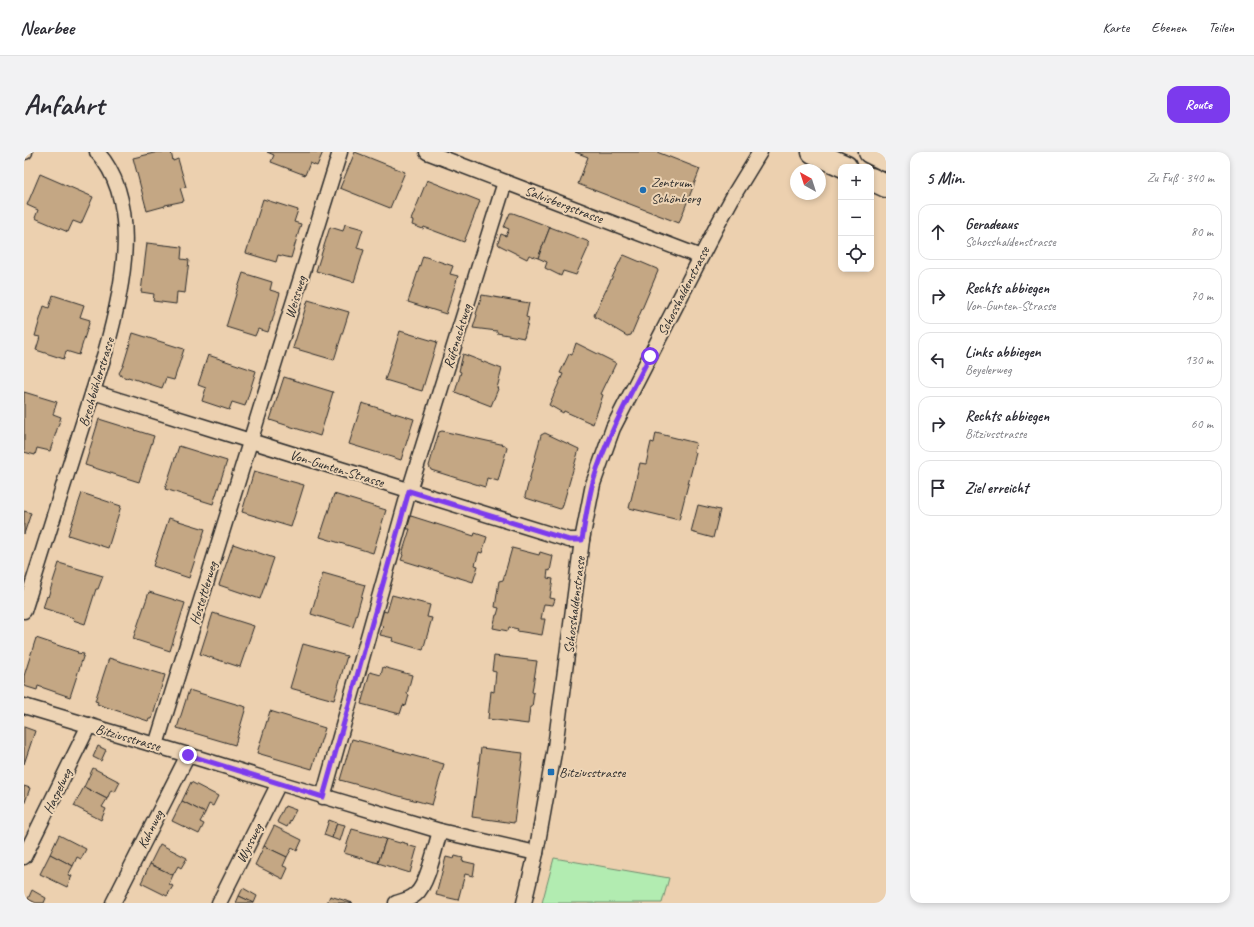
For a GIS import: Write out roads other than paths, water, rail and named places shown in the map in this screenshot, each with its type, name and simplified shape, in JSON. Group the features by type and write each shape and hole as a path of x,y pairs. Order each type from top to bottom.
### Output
{"highway":[{"path":"813,152 839,164"},
{"path":"870,152 886,160"},
{"path":"874,180 886,186"}],"street":[{"name":"Brechbühlerstrasse","path":"24,611 105,353 116,313 120,288 124,248 123,209 118,188 110,170 97,152"},
{"name":"Weissweg","path":"250,441 340,152"},
{"name":"Salvisbergstrasse","path":"427,152 701,257"},
{"name":"Schosshaldenstrasse","path":"524,903 536,853 555,747 582,540 593,484 613,428 735,193 760,152"},
{"name":"Rüfenachtweg","path":"323,797 409,491 505,182"},
{"name":"Von-Gunten-Strasse","path":"93,392 569,540 582,540"},
{"name":"Hostettlerweg","path":"156,745 250,441"},
{"name":"Bitziusstrasse","path":"24,706 440,831 536,853"},
{"name":"Haspelweg","path":"24,857 89,725"},
{"name":"Kuhnweg","path":"113,903 188,755"},
{"name":"Wyssweg","path":"219,903 278,783"},
{"path":"396,903 415,896 424,885 440,831"}],"place":[{"name":"Zentrum Schönberg","path":"643,190"},
{"name":"Bitziusstrasse","path":"551,772"}]}
